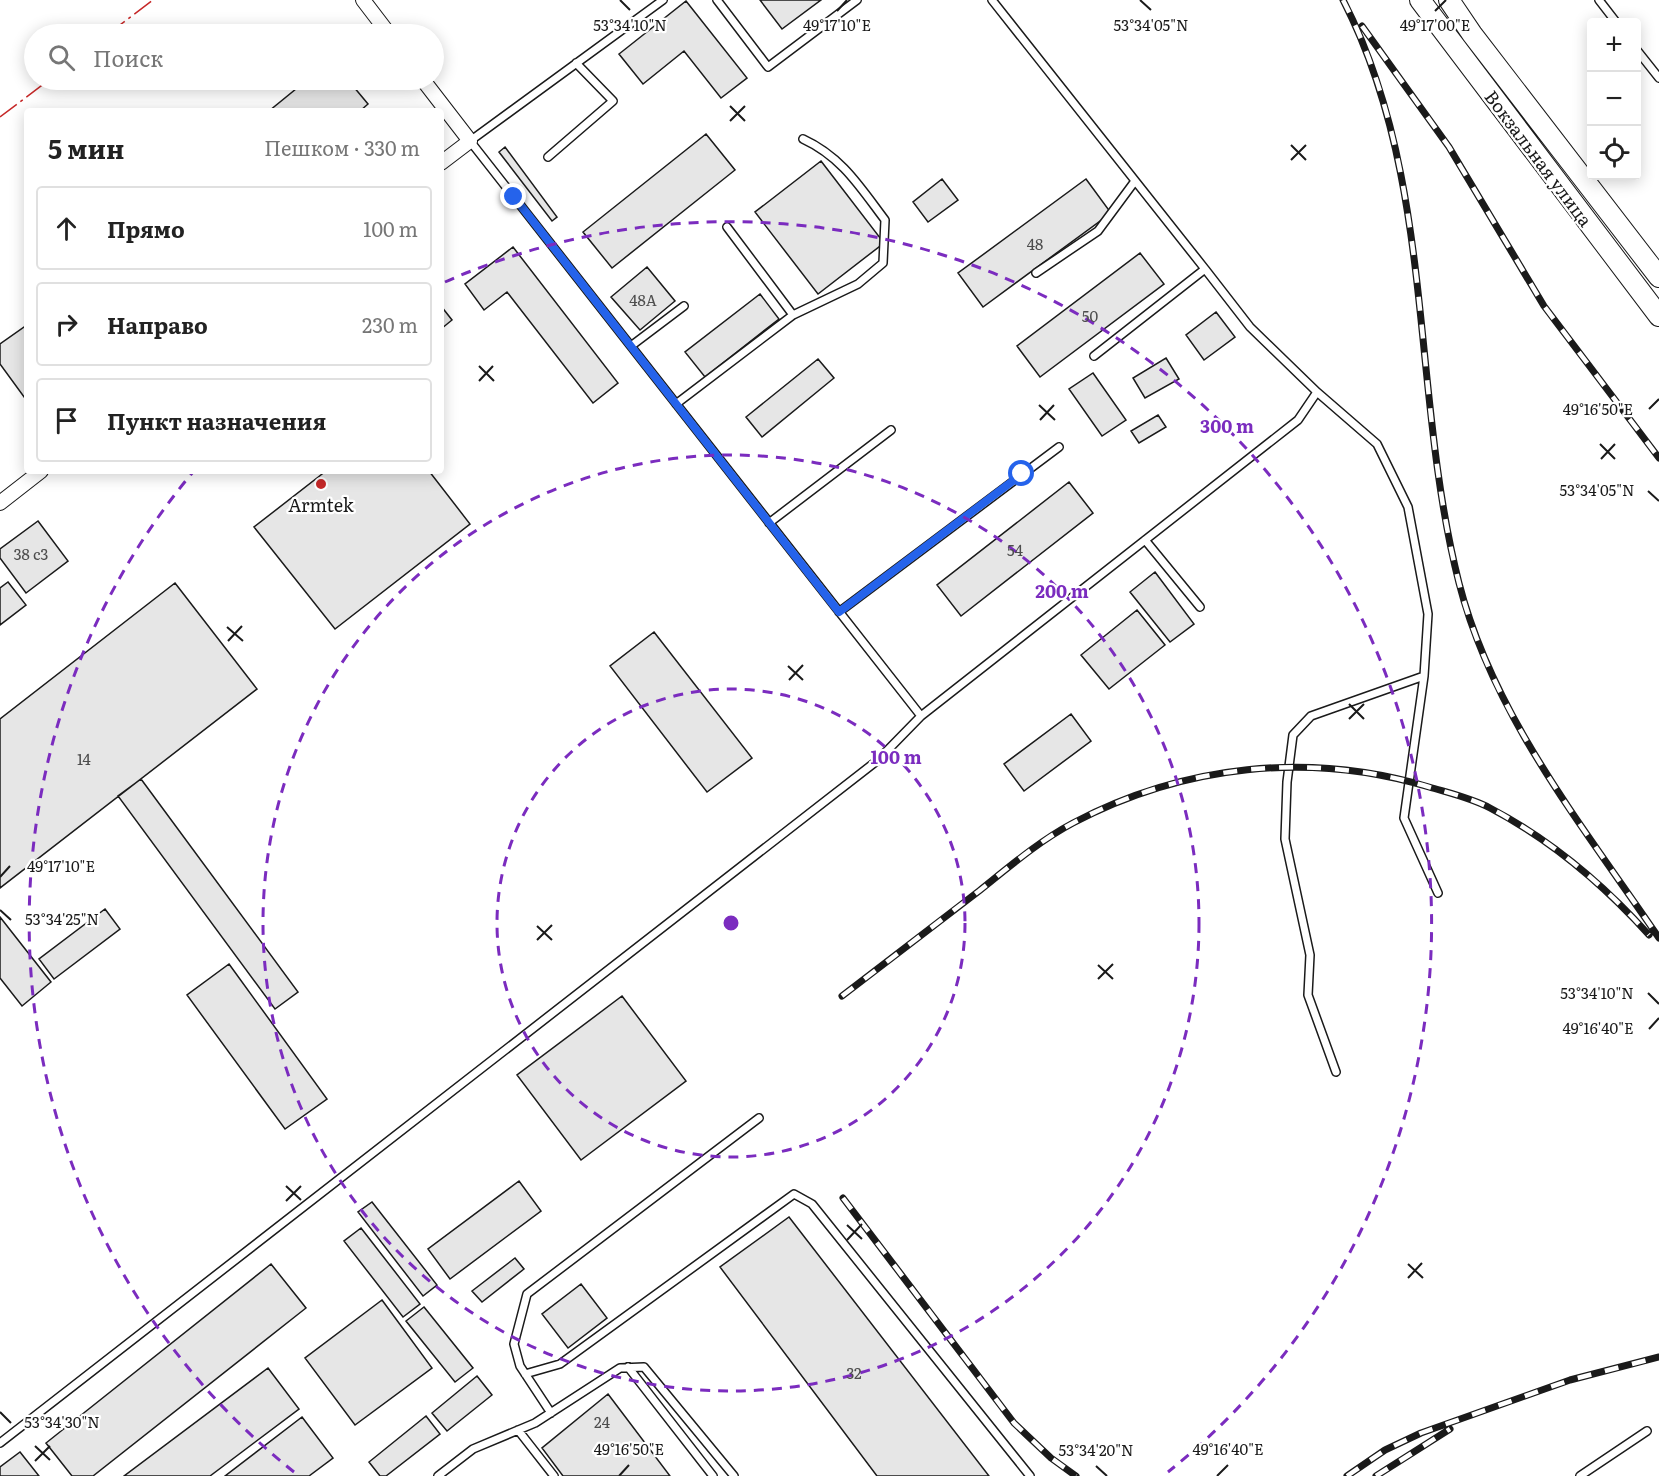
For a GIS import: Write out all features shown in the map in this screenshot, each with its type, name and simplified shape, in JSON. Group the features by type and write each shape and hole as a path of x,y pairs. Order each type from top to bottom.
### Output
{"main road":[{"name":"Вокзальная улица","path":"1420,0 1659,316"},
{"path":"1449,0 1472,34 1659,277"}],"street":[{"path":"363,0 381,24"},
{"path":"431,90 470,141 444,161"},
{"path":"0,503 37,474"}],"lane":[{"path":"663,0 470,141 921,716"},
{"path":"717,0 768,67 857,0"},
{"path":"992,0 1250,327 1317,392 1377,444 1408,507 1428,614 1424,676 1404,818 1438,893"},
{"path":"1599,0 1613,18"},
{"path":"1641,55 1659,78"},
{"path":"548,157 613,101 576,63"},
{"path":"676,404 793,315 858,284 883,263 885,220 849,173 825,149 803,139"},
{"path":"1036,273 1098,231 1135,181"},
{"path":"727,227 793,315"},
{"path":"1094,356 1205,269"},
{"path":"631,346 684,306"},
{"path":"0,1443 878,760 921,716 1298,420 1317,392"},
{"path":"769,523 891,430"},
{"path":"839,612 1059,447"},
{"path":"1145,540 1200,607"},
{"path":"1336,1072 1308,995 1310,955 1285,839 1287,782 1293,735 1311,716 1424,676"},
{"path":"551,1413 525,1374 514,1344 527,1294 759,1118"},
{"path":"525,1374 560,1364 794,1194 812,1204 1030,1476"},
{"path":"628,1367 714,1476"},
{"path":"438,1476 473,1449 551,1413 620,1368 645,1367 734,1476"},
{"path":"518,1430 554,1476"},
{"path":"1580,1476 1647,1431"}],"building":[{"path":"760,0 821,0 782,29"},
{"path":"686,1 747,78 721,98 684,51 643,84 619,54"},
{"path":"295,90 356,90 368,104 363,108 273,108"},
{"path":"706,134 735,170 612,268 583,232"},
{"path":"505,147 557,217 552,221 499,152"},
{"path":"821,161 884,243 818,294 755,212"},
{"path":"942,179 958,200 928,222 913,202"},
{"path":"1086,179 1111,213 983,307 958,273"},
{"path":"513,247 618,383 593,403 507,292 484,310 465,284"},
{"path":"1140,253 1164,284 1040,377 1017,346"},
{"path":"647,267 675,301 640,330 611,297"},
{"path":"760,294 779,319 705,377 685,352"},
{"path":"444,310 452,320 444,327"},
{"path":"1216,312 1235,337 1204,360 1186,335"},
{"path":"24,327 24,397 0,364 0,344"},
{"path":"1166,358 1179,379 1145,398 1133,378"},
{"path":"818,359 834,378 762,437 746,417"},
{"path":"1093,373 1126,420 1102,436 1069,389"},
{"path":"1158,415 1166,427 1139,443 1131,431"},
{"path":"322,474 431,474 470,524 335,629 254,527"},
{"path":"1069,482 1093,513 961,616 937,585"},
{"path":"38,521 68,561 26,593 0,558 0,549"},
{"path":"1155,572 1194,624 1170,642 1130,592"},
{"path":"8,582 26,605 0,625 0,588"},
{"path":"175,583 257,689 0,888 0,719"},
{"path":"1137,610 1165,645 1109,689 1081,655"},
{"path":"654,632 752,758 707,792 610,666"},
{"path":"1071,714 1091,741 1024,791 1004,764"},
{"path":"141,779 298,992 275,1009 118,796"},
{"path":"105,909 120,929 54,979 39,959"},
{"path":"0,917 51,982 22,1006 0,978"},
{"path":"229,964 327,1099 285,1129 187,995"},
{"path":"622,996 686,1081 581,1160 517,1075"},
{"path":"519,1181 541,1211 450,1279 428,1249"},
{"path":"372,1202 437,1285 423,1296 358,1212"},
{"path":"789,1217 989,1476 877,1476 720,1267"},
{"path":"361,1228 420,1304 403,1317 344,1241"},
{"path":"515,1258 524,1269 482,1302 472,1291"},
{"path":"271,1264 306,1308 93,1476 72,1476 46,1443"},
{"path":"581,1284 607,1318 568,1348 542,1314"},
{"path":"382,1300 432,1368 355,1425 305,1358"},
{"path":"424,1307 473,1368 455,1382 406,1321"},
{"path":"268,1368 299,1409 210,1476 124,1476"},
{"path":"477,1376 492,1395 447,1431 432,1413"},
{"path":"608,1394 670,1476 563,1476 542,1448"},
{"path":"426,1416 440,1434 386,1476 380,1476 369,1462"},
{"path":"302,1417 333,1458 309,1476 225,1476"},
{"path":"20,1452 39,1476 0,1476 0,1467"}],"railway":[{"path":"1343,0 1373,69 1393,140 1408,213 1433,436 1444,510 1459,583 1474,632 1494,679 1543,768 1659,938"},
{"path":"1362,26 1449,147 1544,306 1659,458"},
{"path":"842,996 1024,855 1073,823 1115,803 1158,788 1202,777 1247,770 1293,767 1338,769 1384,776 1475,801 1534,834 1575,864 1649,935"},
{"path":"843,1198 1014,1423 1051,1458 1076,1476"},
{"path":"1347,1476 1385,1450 1421,1433 1570,1380 1659,1357"},
{"path":"1376,1476 1450,1429"}],"power":[{"path":"121,24 153,0"},
{"path":"0,117 36,90"}],"place":[{"name":"Armtek","path":"321,484"}],"route":[{"path":"514,197 839,612 1022,474"}]}
